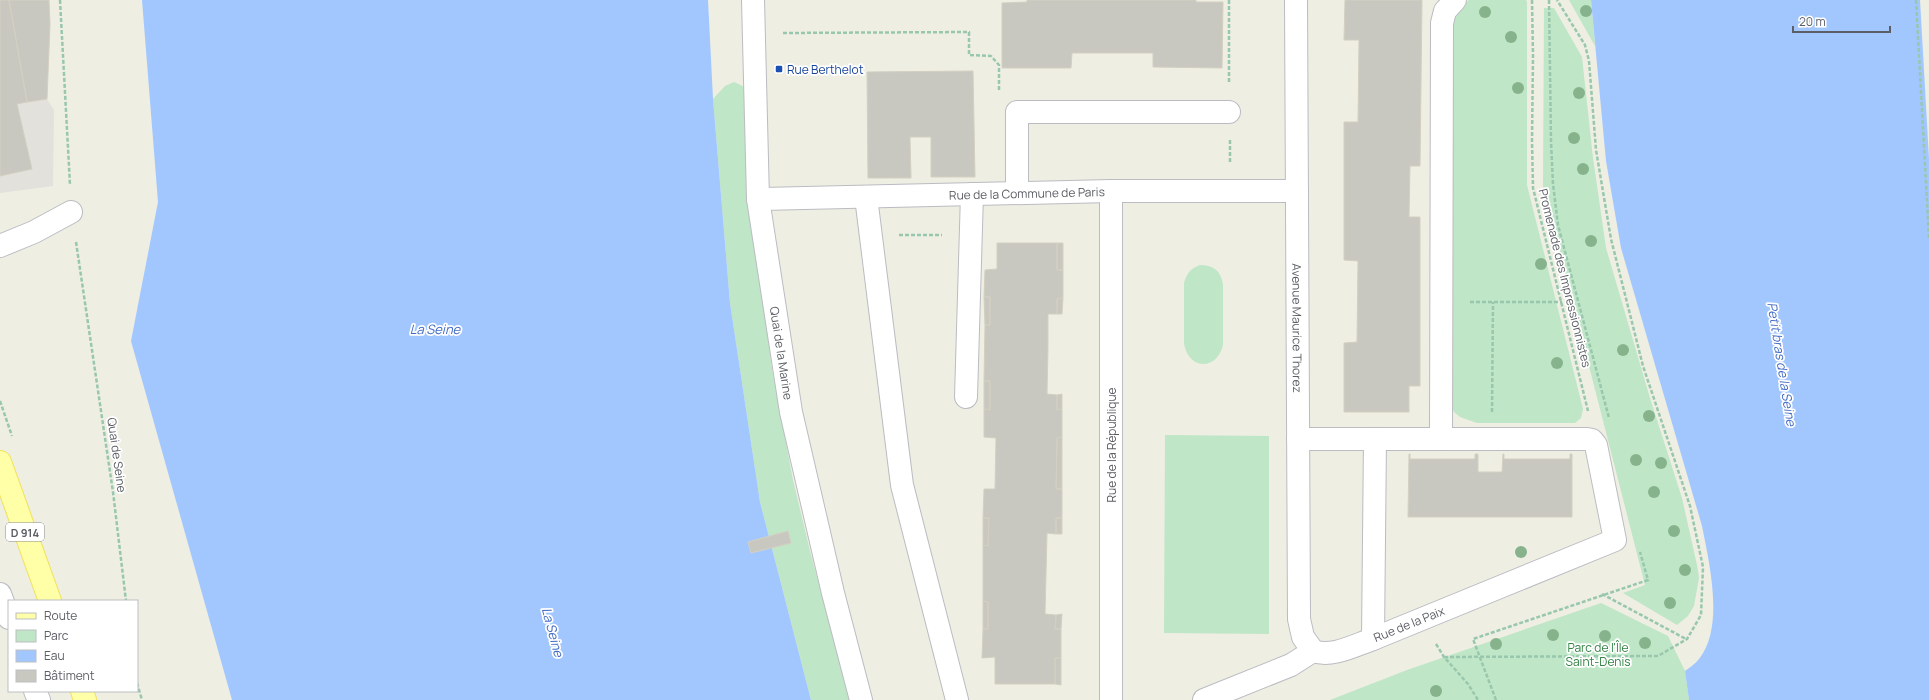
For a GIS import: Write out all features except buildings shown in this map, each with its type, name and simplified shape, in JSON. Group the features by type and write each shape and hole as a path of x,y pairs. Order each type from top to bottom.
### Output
{"main road":[{"name":"D 914","path":"0,462 50,600"}],"street":[{"name":"Quai de la Marine","path":"753,0 758,199 791,412 833,593 860,700"},
{"name":"Avenue Maurice Thorez","path":"1296,0 1299,619 1303,637 1313,651"},
{"path":"1440,439 1442,23 1445,11 1455,0"},
{"path":"1017,193 1017,112 1229,112"},
{"name":"Rue de la Commune de Paris","path":"758,199 1111,191 1296,191"},
{"name":"Rue de la République","path":"1111,191 1111,700"},
{"path":"966,397 972,194"},
{"path":"866,197 902,485 957,700"},
{"path":"0,246 34,232 71,212"},
{"path":"1298,439 1587,439"},
{"path":"1373,639 1375,439"},
{"name":"Rue de la Paix","path":"1313,651 1325,654 1334,653 1373,639 1615,540 1596,445 1592,440 1587,439"},
{"path":"0,594 8,615"},
{"path":"1204,700 1291,665 1313,651"}],"path":[{"path":"60,0 66,90"},
{"name":"Promenade des Impressionnistes","path":"1532,0 1533,188 1589,417 1587,439"},
{"path":"1549,0 1553,184 1558,225 1610,420"},
{"path":"1444,657 1658,656 1687,639 1701,615 1703,567 1690,506 1643,366 1617,266 1596,150 1589,61 1585,45 1557,0"},
{"path":"1916,0 1929,238"},
{"path":"754,34 969,32 969,55 991,56 995,60 999,65 999,98 1017,112"},
{"path":"871,234 970,236"},
{"path":"1491,439 1492,302"},
{"path":"1441,303 1562,302"},
{"name":"Quai de Seine","path":"87,312 113,492 126,600"},
{"path":"1496,700 1473,639 1602,594 1648,580 1639,546"},
{"path":"1602,594 1687,639"},
{"path":"1426,618 1438,649 1468,684 1478,700"},
{"path":"138,686 142,700"}],"shaded area":[{"path":"0,0 49,0 50,24 47,99 54,110 53,186 0,193"}],"green space":[{"path":"1469,0 1526,0 1527,2 1527,185 1583,409 1581,418 1575,423 1477,423 1460,417 1454,412 1450,404 1452,19 1459,8"},
{"path":"1569,0 1591,0 1595,46"},
{"path":"1544,8 1554,8 1582,57 1593,158 1606,248 1650,398 1682,498 1697,565 1699,578 1694,606 1688,616 1677,625 1623,593 1645,585 1543,186"},
{"path":"734,82 747,88 765,314 772,369 793,480 810,551 850,700 811,700 760,502 730,303 713,99 725,86"},
{"path":"1200,265 1209,266 1216,270 1221,276 1223,285 1223,345 1220,353 1215,359 1209,363 1203,364 1197,363 1191,359 1184,344 1184,283 1189,272"},
{"path":"1165,435 1269,436 1269,634 1164,633"},
{"name":"Parc de l'Île Saint-Denis","path":"1601,603 1668,636 1685,671 1689,700 1330,700 1407,670"}],"water":[{"name":"La Seine","path":"142,0 708,0 713,99 730,303 760,502 811,700 232,700 131,341 158,202"},
{"name":"Petit bras de la Seine","path":"1591,0 1920,0 1929,159 1929,700 1689,700 1685,671 1699,659 1707,646 1711,630 1713,594 1711,575 1702,526 1621,248 1606,161"}],"place":[{"name":"Rue Berthelot","path":"779,69"}]}
